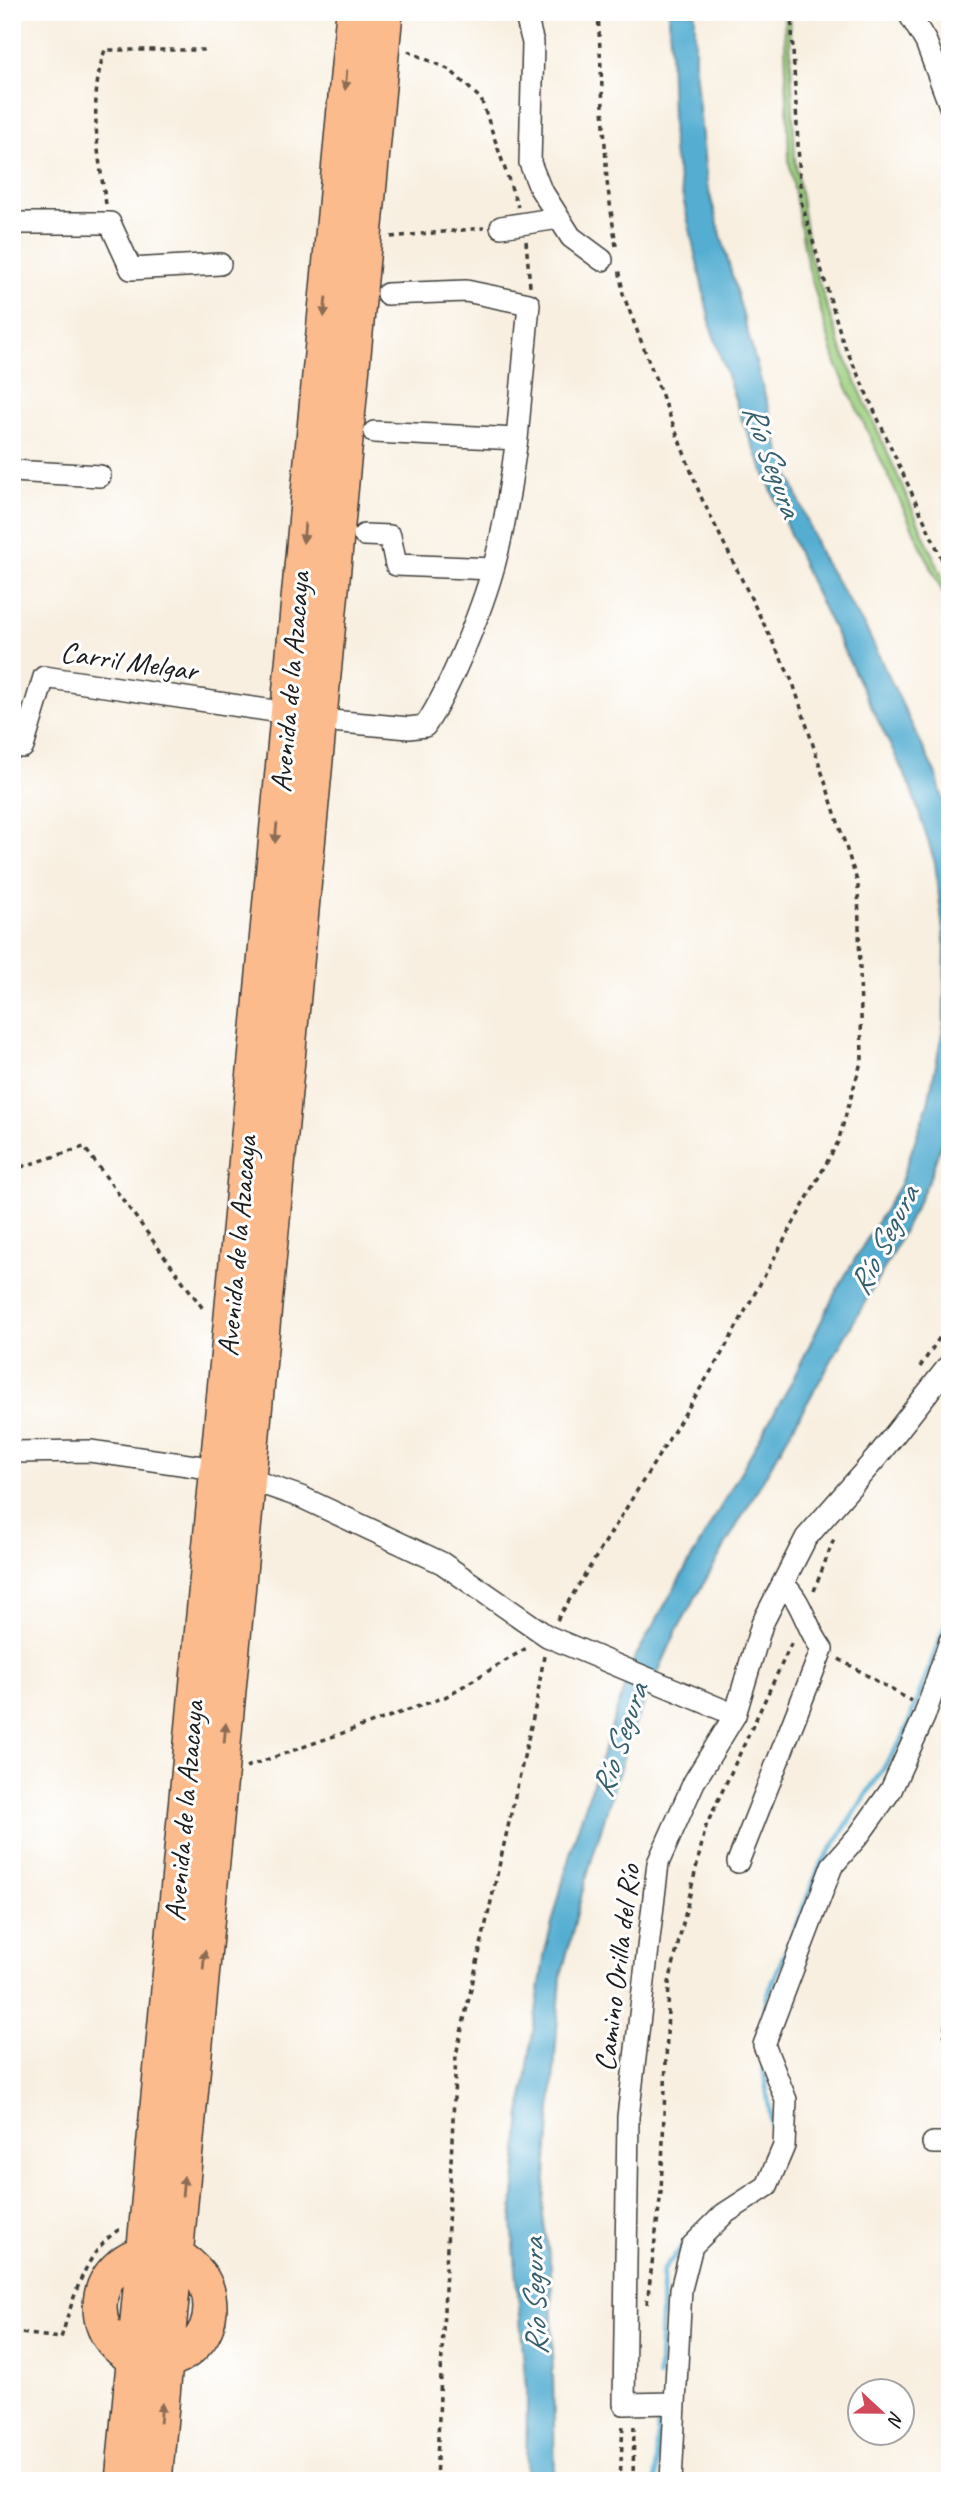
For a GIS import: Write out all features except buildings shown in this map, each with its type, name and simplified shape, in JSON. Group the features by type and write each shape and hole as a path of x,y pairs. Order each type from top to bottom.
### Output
{"main road":[{"name":"Avenida de la Azacaya","path":"122,2481 353,12"},
{"name":"Avenida de la Azacaya","path":"155,2481 386,12"},
{"path":"144,2240 176,2257"},
{"path":"133,2358 166,2361"}],"street":[{"path":"525,12 533,43 530,163 540,188 571,237 612,256"},
{"path":"908,12 926,42 950,106"},
{"path":"501,226 524,226 559,218"},
{"path":"12,222 110,223 131,269 220,264"},
{"path":"320,720 409,728 425,726 436,710 493,569 517,439 529,304 466,290 387,294"},
{"path":"374,432 517,439"},
{"path":"12,471 100,476"},
{"path":"364,535 390,536 396,565 493,569"},
{"name":"Carril Melgar","path":"12,746 23,747 44,677 287,713"},
{"name":"Camino Orilla del Río","path":"629,2404 628,2117 658,1863 694,1782 736,1715 762,1625 806,1538 877,1457 950,1364"},
{"path":"12,1452 90,1451 216,1469"},
{"path":"248,1479 301,1497 442,1563 547,1636 736,1715"},
{"path":"738,1862 822,1649 809,1632 794,1594 783,1584"},
{"path":"671,2481 681,2289 692,2246 724,2214 767,2186 784,2146 786,2100 764,2045 832,1866 859,1835 891,1790 924,1717 950,1641"},
{"path":"629,2404 673,2403"}],"path":[{"path":"436,2481 456,2055 536,1704 547,1636 721,1355 838,1142 862,1059 858,884 793,683 701,497 623,294 612,256 598,12"},
{"path":"791,12 801,201 844,342 950,577"},
{"path":"110,223 97,151 99,66 105,50 209,50"},
{"path":"382,54 408,51 450,70 481,99 524,226 531,272 529,304"},
{"path":"364,240 501,226"},
{"path":"12,1170 83,1147 228,1342"},
{"path":"914,1379 950,1322"},
{"path":"646,2311 661,2192 669,1983 706,1826 804,1616 838,1528"},
{"path":"221,1776 445,1697 547,1636"},
{"path":"822,1649 913,1702"},
{"path":"950,1994 944,2033 950,2050"},
{"path":"12,2332 61,2339 80,2279 105,2238 121,2229 144,2240"},
{"path":"620,2481 629,2404"},
{"path":"629,2404 633,2481"}],"green space":[{"path":"784,12 789,12 795,159 810,256 841,348 950,594 950,608 836,364 807,263 789,161"}],"water":[{"name":"Río Segura","path":"669,12 695,12 695,69 707,184 781,454 821,556 867,631 937,777 950,826 950,1117 929,1180 889,1260 677,1630 630,1735 585,1882 561,1977 543,2216 551,2267 555,2478 554,2481 526,2481 527,2400 512,2222 521,2113 545,1951 572,1846 633,1661 790,1385 837,1289 900,1184 928,1103 944,1025 945,947 935,863 911,788 809,579 742,420 712,331 673,152"}],"waterway":[{"path":"763,2021 767,1997 820,1866 903,1738 950,1613"},
{"path":"763,2066 775,2146"},
{"path":"752,2185 766,2164"},
{"path":"659,2377 663,2271 697,2227"},
{"path":"656,2481 658,2423"}]}
